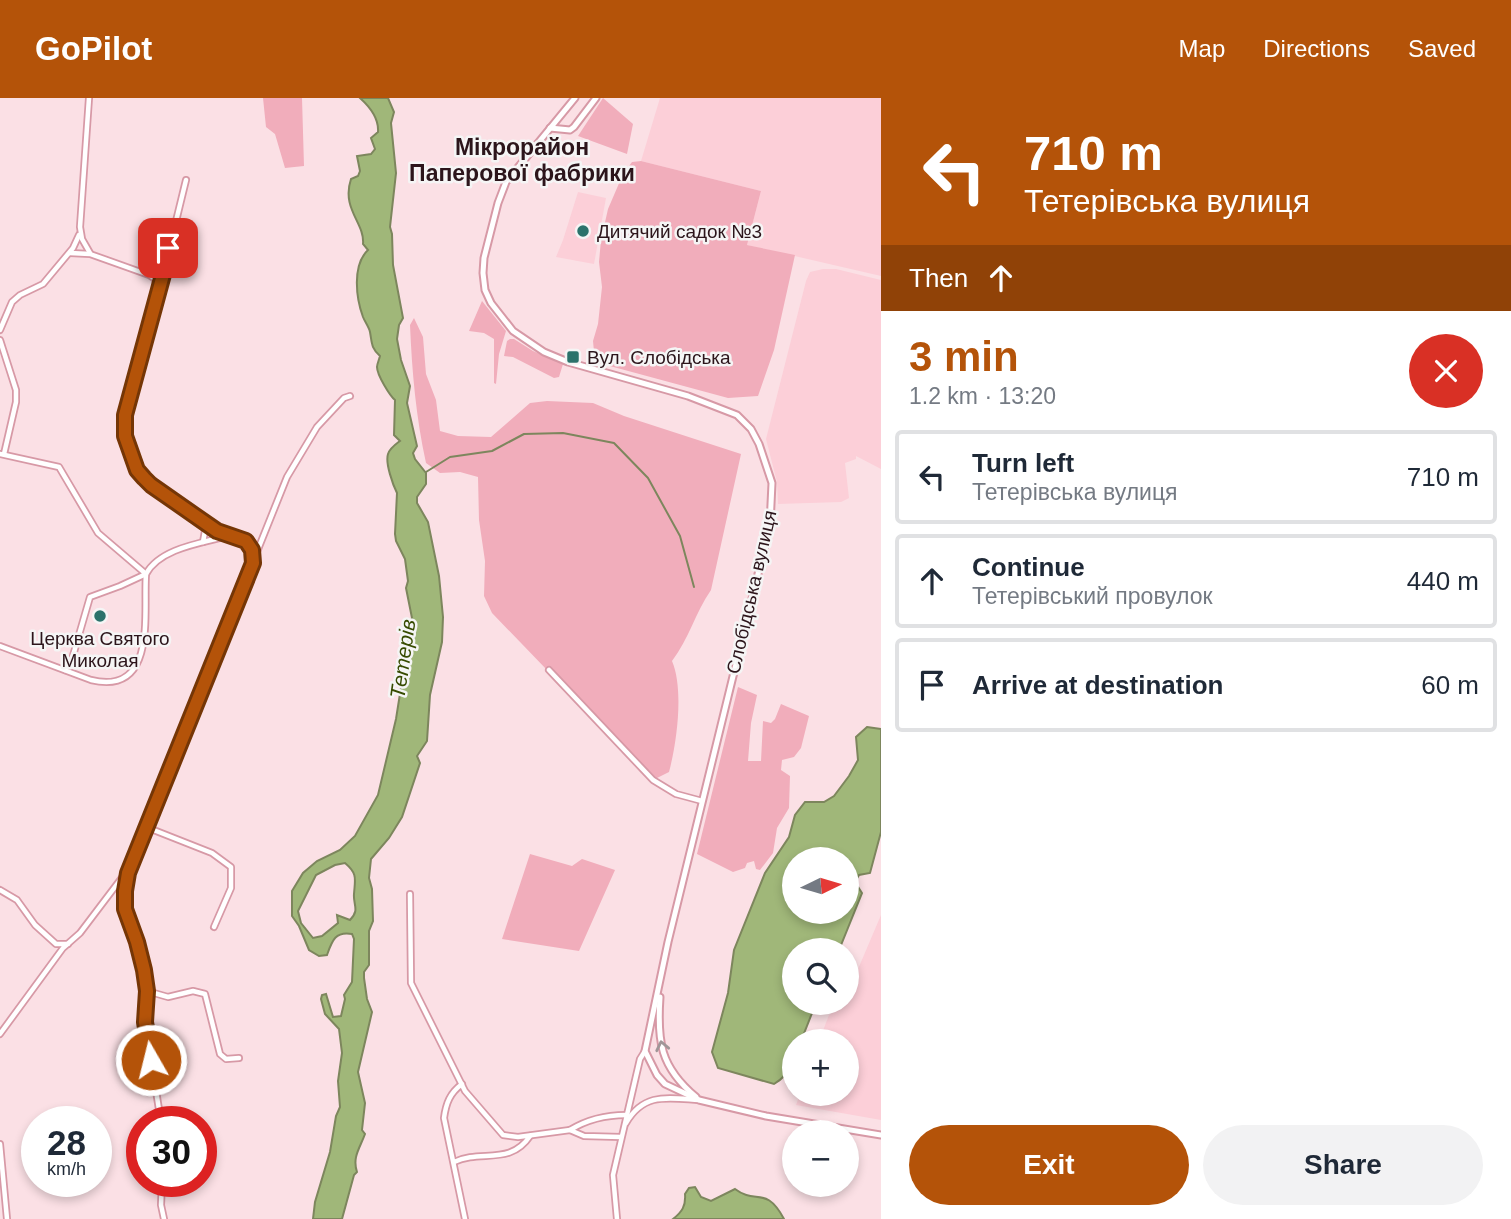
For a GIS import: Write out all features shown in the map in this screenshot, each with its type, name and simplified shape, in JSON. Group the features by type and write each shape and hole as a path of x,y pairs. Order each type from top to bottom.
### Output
{"street":[{"path":"0,330 12,302 43,284 77,242 89,98"},
{"path":"551,128 575,98"},
{"path":"551,128 570,130 596,98"},
{"name":"Слобідська вулиця","path":"551,128 506,182 498,203 484,258 483,283 491,303 513,331 535,347 559,358 688,396 737,415 751,429 759,444 772,483 770,525 702,801 645,1051"},
{"path":"186,180 125,415 125,436 137,470 144,478 202,520 250,545 253,563"},
{"path":"80,231 90,254"},
{"path":"69,253 90,254 162,279"},
{"path":"149,275 156,281 158,295"},
{"path":"0,340 16,390 16,402 2,454 59,467 98,533 146,574 144,646 135,667 119,679 102,683 0,646"},
{"path":"158,1106 145,1022 147,991 143,961 125,909 125,891 131,864 295,462 317,427 344,398 350,396"},
{"path":"202,520 205,527 203,542"},
{"path":"65,670 72,659 90,597 146,574 158,559 203,542 229,536"},
{"path":"549,670 653,779 676,794 702,801"},
{"path":"146,827 212,853 232,867 231,888 214,927"},
{"path":"0,1034 131,864"},
{"path":"0,890 20,904 35,925 56,944 68,943"},
{"path":"410,894 411,983 462,1084 498,1132 509,1137 531,1136 570,1130 603,1116 626,1115"},
{"path":"662,972 659,1025 663,1053 675,1078 699,1100"},
{"path":"147,991 168,998 194,991 205,994 220,1054 226,1059 239,1058"},
{"path":"645,1051 657,1075 665,1084 699,1100"},
{"path":"617,1219 613,1175 640,1059 645,1051"},
{"path":"462,1084 451,1094 444,1118 465,1219"},
{"path":"624,1128 636,1108 650,1101 670,1098 699,1100 766,1116 881,1135"},
{"path":"570,1130 584,1136 621,1137"},
{"path":"454,1162 475,1156 498,1157 517,1150 531,1136"},
{"path":"0,1144 8,1219"},
{"path":"161,1197 164,1219"}],"shaded area":[{"path":"263,98 302,98 304,166 285,168 275,134 266,127"},
{"path":"360,98 388,98 394,112 391,123 396,173 390,227 393,265 403,318 397,339 410,386 407,403 417,446 413,453 426,473 426,484 417,497 417,503 428,522 439,576 443,617 442,642 430,695 427,741 417,756 420,763 402,817 371,859 369,878 373,921 369,931 369,965 364,972 364,978 372,1012 358,1072 365,1103 362,1130 365,1134 356,1157 357,1172 342,1219 313,1219 340,1107 338,1081 342,1053 339,1029 325,1014 321,999 322,995 326,994 333,1017 341,1016 344,995 352,982 354,939 352,934 338,936 327,955 319,956 309,950 292,916 292,891 303,873 317,861 340,850 355,836 378,795 396,719 412,618 406,588 408,581 405,559 395,534 397,493 387,458 393,446 400,441 394,435 395,400 378,371 380,356 372,345 357,291 359,264 368,250 363,244 361,229 351,207 349,190 351,179 358,176 360,171 357,156 371,154 375,149 371,138 378,132 375,118","holes":["345,863 355,877 355,913 350,920 337,915 338,923 322,936 313,938 301,923 298,911 316,875"]},
{"path":"603,98 633,124 627,154 578,136"},
{"path":"660,98 881,98 881,276 747,245 761,191 641,161"},
{"path":"641,161 761,191 747,245 795,255 774,350 758,396 728,398 595,362 593,341 598,324 602,287 599,262 608,209 623,174 632,162"},
{"name":"Дитячий садок №3","path":"578,192 606,198 594,264 556,257"},
{"path":"836,269 881,280 881,469 856,456 856,459 845,463 849,498 841,502 778,504 777,482 766,439 806,281 810,272"},
{"path":"482,301 506,331 499,354 496,384 494,339 484,333 469,331"},
{"path":"414,318 423,337 426,374 436,400 440,431 458,436 491,437 530,403 593,403 624,416 741,454 711,590 672,661 678,686 678,701 677,731 669,772 653,780 492,613 484,596 485,561 479,520 478,477 460,472 440,473 426,463 413,377 410,325"},
{"path":"510,339 563,364 559,377 554,378 513,357 504,356 507,341"},
{"path":"738,687 757,695 751,723 748,761 761,761 763,721 771,723 781,704 809,716 801,748 794,757 782,760 781,770 790,776 789,808 777,828 773,853 760,870 756,869 754,861 733,872 697,854"},
{"path":"867,727 881,729 881,832 870,873 859,875 859,847 782,847 789,837 795,815 805,802 824,802 834,796 858,760 856,737"},
{"path":"782,848 782,924 849,924 844,938 782,938 782,1015 811,1015 806,1029 782,1029 782,1078 774,1084 718,1068 712,1052 728,993 734,950 765,873"},
{"path":"530,854 572,866 582,859 615,870 579,951 502,939"},
{"path":"881,915 881,1120 802,1106 859,1106 859,1029 824,1029 829,1015 859,1015 859,967"},
{"path":"695,1187 701,1197 711,1201 735,1189 749,1196 766,1199 772,1202 784,1219 673,1219 683,1208 685,1194 689,1188"}],"waterway":[{"path":"426,472 450,457 492,451 524,434 563,433 614,443 648,478 680,536 694,587"}],"place":[{"name":"Дитячий садок №3","path":"583,231"},
{"name":"Вул. Слобідська","path":"573,357"},
{"name":"Церква Святого Миколая","path":"100,616"}],"district":[{"name":"Мікрорайон Паперової фабрики","path":"522,160"}],"route":[{"path":"151,1060 145,1022 147,991 144,970 125,909 128,873 253,563 253,554 246,541 217,531 151,485 137,470 125,436 124,422 130,393 155,308 168,248"}],"water label":[{"name":"Тетерів","path":"403,659"}]}
